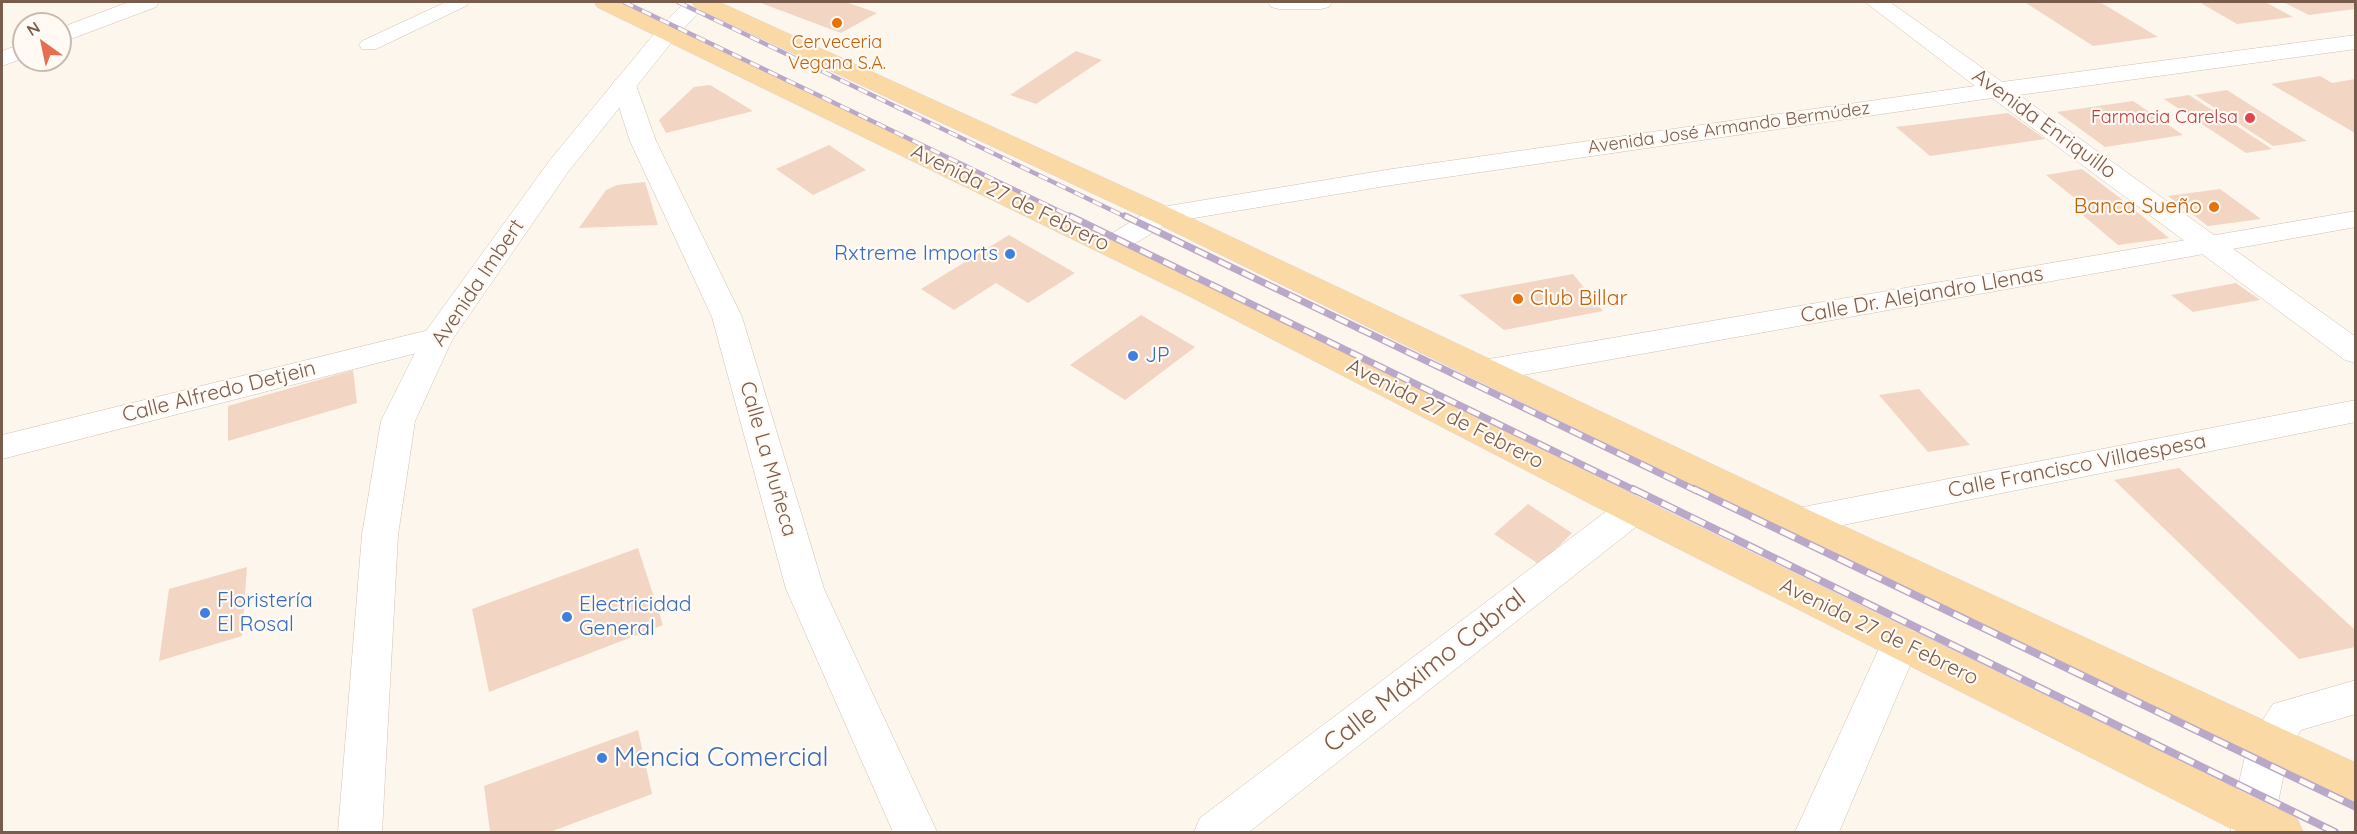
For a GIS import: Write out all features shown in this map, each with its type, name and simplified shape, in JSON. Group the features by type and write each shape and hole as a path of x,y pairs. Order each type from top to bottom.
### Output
{"main road":[{"name":"Avenida 27 de Febrero","path":"605,2 1111,246 1633,510 1901,642 2262,828"},
{"path":"702,2 1162,214 1798,521 2355,784"}],"street":[{"path":"72,31 148,2"},
{"name":"Avenida Imbert","path":"360,832 380,535 398,421 437,338 559,166 667,33 697,2"},
{"path":"1281,2 1321,2"},
{"name":"Avenida Enriquillo","path":"1876,2 2355,353"},
{"name":"Avenida José Armando Bermúdez","path":"1111,246 1162,214 1404,175 1998,90 2355,42"},
{"name":"Calle La Muñeca","path":"624,85 643,141 727,317 805,588 915,832"},
{"name":"Calle Dr. Alejandro Llenas","path":"1489,370 2355,219"},
{"name":"Calle Alfredo Detjein","path":"2,447 437,338"},
{"name":"Calle Francisco Villaespesa","path":"1798,521 2355,411"},
{"name":"Calle Máximo Cabral","path":"1227,829 1633,510"},
{"path":"1817,832 1901,642"},
{"path":"2262,828 2269,743 2287,716 2355,697"}],"lane":[{"path":"369,45 460,2"}],"building":[{"name":"Cerveceria Vegana S.A.","path":"758,2 846,2 877,13 841,33"},
{"path":"2100,2 2158,37 2093,46 2026,3"},
{"path":"2199,2 2265,2 2293,17 2237,24"},
{"path":"2283,2 2355,2 2355,9 2309,15"},
{"path":"1076,51 1102,60 1036,104 1010,95"},
{"path":"2320,76 2332,83 2355,79 2355,133 2271,84"},
{"path":"710,85 753,111 666,133 659,120 694,87"},
{"name":"Farmacia Carelsa","path":"2227,90 2307,141 2273,146 2195,95"},
{"path":"2189,95 2272,149 2246,153 2164,99"},
{"path":"2133,101 2183,135 2105,147 2057,112"},
{"path":"2008,113 2045,139 1930,156 1896,127"},
{"path":"829,145 866,170 813,195 776,169"},
{"path":"2082,169 2169,238 2118,245 2072,206 2082,204 2046,175"},
{"path":"645,182 658,225 579,228 606,190 617,185"},
{"name":"Banca Sueño","path":"2220,189 2261,219 2208,226 2168,196"},
{"name":"Rxtreme Imports","path":"1009,235 1075,273 1028,303 996,283 954,310 921,289"},
{"path":"1573,274 1603,311 1504,330 1459,295"},
{"path":"2236,283 2260,300 2193,312 2171,295"},
{"name":"JP","path":"1141,315 1195,347 1125,400 1070,365"},
{"path":"353,370 357,403 228,441 228,406"},
{"path":"1919,389 1970,445 1928,452 1879,395"},
{"path":"2179,468 2355,630 2355,647 2299,659 2114,480"},
{"path":"1528,504 1572,533 1540,565 1494,534"},
{"name":"Electricidad General","path":"638,548 663,625 489,692 472,609"},
{"name":"Floristería El Rosal","path":"247,567 242,636 159,661 169,589"},
{"name":"Mencia Comercial","path":"638,730 652,794 550,832 490,832 484,786"}],"railway":[{"path":"624,2 1074,218"},
{"path":"678,2 1128,218"},
{"path":"1070,216 1636,491"},
{"path":"1125,216 1697,491"},
{"path":"1633,489 2335,832"},
{"path":"1694,489 2356,807"}],"place":[{"name":"Cerveceria Vegana S.A.","path":"837,23"},
{"name":"Farmacia Carelsa","path":"2250,118"},
{"name":"Banca Sueño","path":"2214,207"},
{"name":"Rxtreme Imports","path":"1010,254"},
{"name":"Club Billar","path":"1518,299"},
{"name":"JP","path":"1133,356"},
{"name":"Floristería El Rosal","path":"205,613"},
{"name":"Electricidad General","path":"567,617"},
{"name":"Mencia Comercial","path":"602,758"}]}
